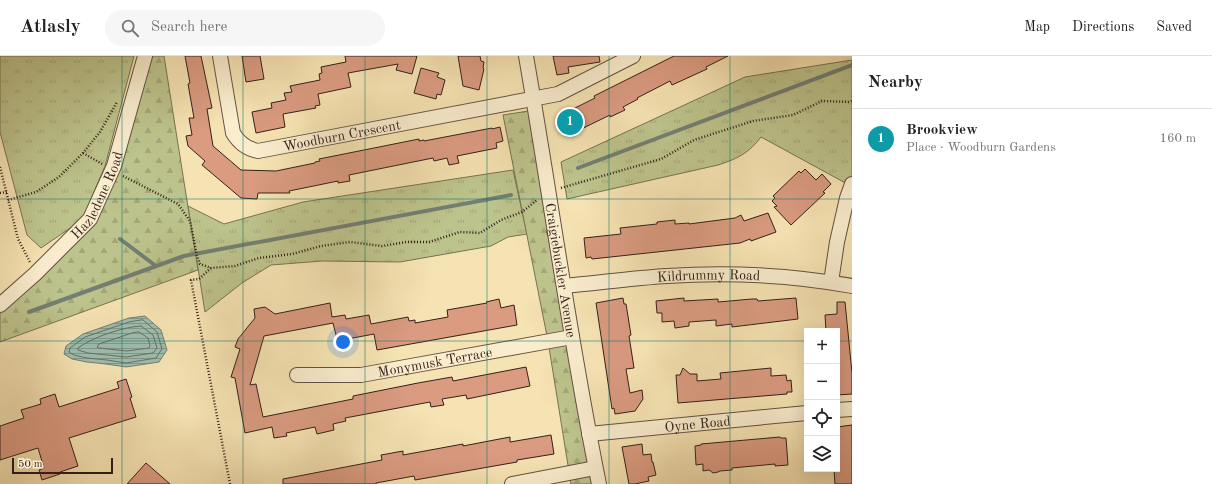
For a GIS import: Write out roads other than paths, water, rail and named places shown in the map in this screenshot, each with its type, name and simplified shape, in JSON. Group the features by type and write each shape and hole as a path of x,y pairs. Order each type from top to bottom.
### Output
{"street":[{"name":"Hazledene Road","path":"0,305 35,274 90,219 114,166 145,56"},
{"name":"Woodburn Crescent","path":"220,56 233,133 235,137 246,147 251,150 258,151 558,94 633,56"},
{"name":"Craigiebuckler Avenue","path":"526,56 572,337 599,484"},
{"path":"831,282 837,242 847,198 852,184"},
{"name":"Kildrummy Road","path":"564,286 667,276 727,274 780,276 852,286"},
{"name":"Monymusk Terrace","path":"298,375 362,375 572,337"},
{"path":"840,410 852,409"},
{"name":"Oyne Road","path":"589,434 804,413"},
{"path":"512,484 596,468"}],"water":[{"path":"145,316 161,330 167,350 159,362 126,367 72,359 64,354 66,346 83,334 129,318"}],"waterway":[{"path":"578,168 852,65"},
{"path":"29,312 184,256 511,195"},
{"path":"120,239 156,266"}],"place":[{"name":"Brookview","path":"570,122"}]}
